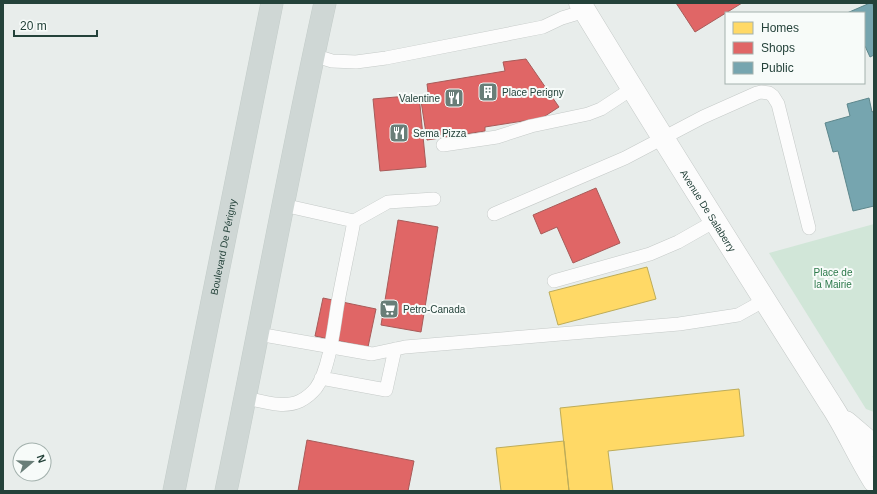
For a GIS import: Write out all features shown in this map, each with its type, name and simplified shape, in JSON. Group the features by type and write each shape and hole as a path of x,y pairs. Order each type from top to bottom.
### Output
{"main road":[{"name":"Boulevard De Périgny","path":"174,491 272,3"},
{"path":"226,491 246,398 313,55 325,3"}],"street":[{"name":"Avenue De Salaberry","path":"583,7 715,221 839,417 861,460 874,481"},
{"name":"Avenue De Salaberry","path":"839,417 874,446"}],"lane":[{"path":"313,55 346,62 386,58 543,27 583,7"},
{"path":"443,145 497,137 531,126 588,114 601,109 633,88"},
{"path":"494,214 625,158 703,117 761,92 773,96 778,104 809,228"},
{"path":"283,204 354,221 388,202 434,199"},
{"path":"246,398 291,404 308,396 316,388 321,378 330,347 354,221"},
{"path":"554,281 650,254 678,242 715,221"},
{"path":"258,334 372,354 395,349 671,325 738,315 765,300"},
{"path":"321,378 386,390 395,349"}],"green space":[{"name":"Place de la Mairie","path":"874,224 874,412 866,409 769,253"}],"building: Homes":[{"path":"647,267 656,299 558,325 549,292"},
{"path":"739,389 744,436 608,451 613,491 569,491 560,408"},
{"path":"564,441 569,491 501,491 496,448"}],"building: Shops":[{"path":"676,3 742,3 725,12 725,13 695,32"},
{"name":"Place Perigny","path":"526,59 559,107 542,118 485,127 485,131 427,140 421,101 429,100 427,84 505,71 503,62"},
{"name":"Sema Pizza","path":"419,95 426,167 380,171 373,99"},
{"path":"596,188 620,243 573,263 557,227 541,234 533,215"},
{"path":"398,220 438,227 421,332 381,325"},
{"path":"323,298 376,309 368,347 315,336"},
{"path":"307,440 414,461 408,491 298,491"}],"building: Public":[{"path":"872,3 874,7 874,55 870,57 865,46 865,12 849,12"},
{"path":"869,98 872,112 874,111 874,206 853,211 838,151 833,152 825,123 850,116 847,104"}],"place":[{"name":"Place Perigny","path":"488,92"},
{"name":"Valentine","path":"454,98"},
{"name":"Sema Pizza","path":"399,133"},
{"name":"Petro-Canada","path":"389,309"}]}
